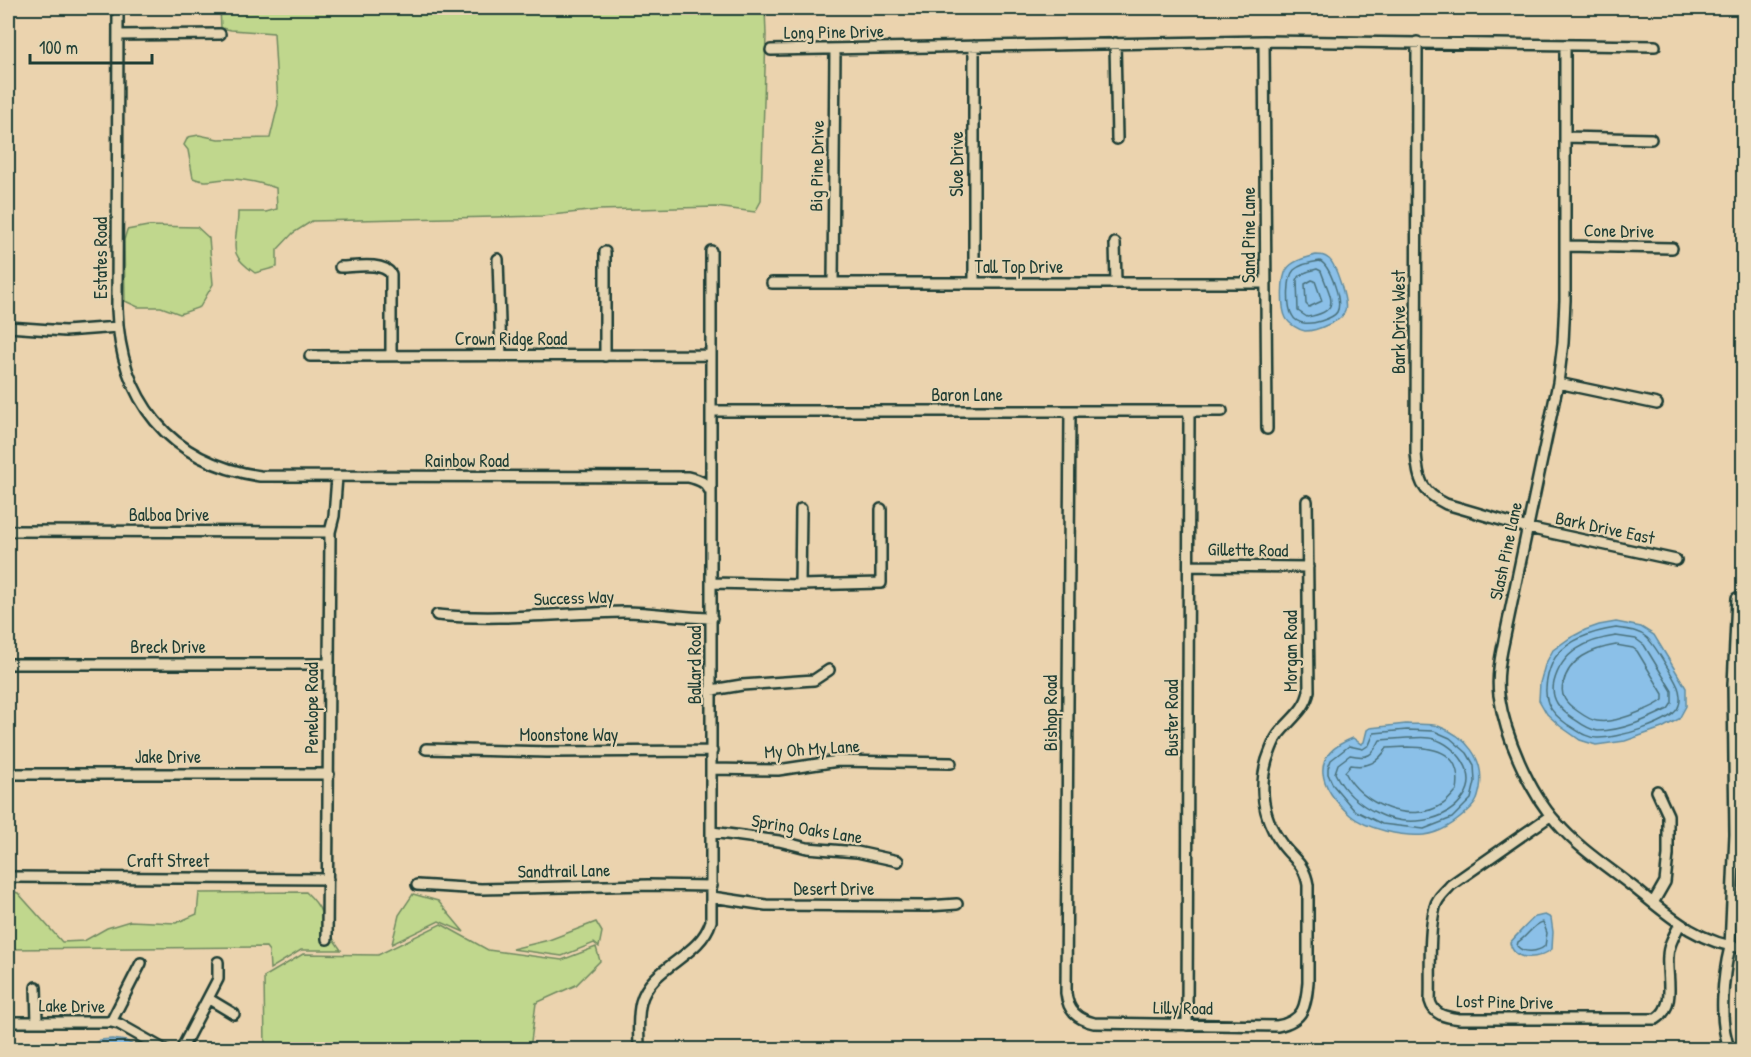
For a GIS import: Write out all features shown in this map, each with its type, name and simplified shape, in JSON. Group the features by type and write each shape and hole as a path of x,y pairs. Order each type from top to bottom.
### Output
{"street":[{"name":"Estates Road","path":"118,8 119,342 128,375 145,407 177,442 218,466"},
{"path":"118,35 220,34"},
{"name":"Long Pine Drive","path":"771,50 1264,41 1655,46"},
{"name":"Sand Pine Lane","path":"1264,41 1267,429"},
{"name":"Bark Drive West","path":"1417,42 1417,469 1423,488 1435,499 1528,528"},
{"path":"1115,43 1118,139"},
{"name":"Slash Pine Lane","path":"1565,45 1563,343 1558,383 1502,650 1498,679 1499,694 1509,733 1520,760 1533,789 1550,816 1571,837 1680,924 1707,940 1730,947 1743,948"},
{"name":"Sloe Drive","path":"974,46 974,283"},
{"name":"Big Pine Drive","path":"832,283 835,49"},
{"path":"1565,137 1651,139"},
{"path":"1115,243 1116,283"},
{"name":"Cone Drive","path":"1565,246 1672,248"},
{"name":"Ballard Road","path":"639,1050 639,1017 645,991 660,975 695,948 705,936 711,921 711,251"},
{"path":"605,252 605,356"},
{"path":"498,259 501,356"},
{"path":"340,267 378,267 389,271 392,281 391,356"},
{"name":"Tall Top Drive","path":"772,283 1266,283"},
{"path":"8,327 65,331 118,327"},
{"name":"Crown Ridge Road","path":"310,356 711,355"},
{"path":"1558,383 1658,404"},
{"name":"Baron Lane","path":"711,411 1222,411"},
{"name":"Bishop Road","path":"1070,411 1066,993 1067,1001 1074,1014"},
{"name":"Buster Road","path":"1188,1025 1189,411"},
{"name":"Rainbow Road","path":"218,466 260,476 688,477 699,479 711,493"},
{"name":"Penelope Road","path":"327,939 330,532 334,516 337,477"},
{"name":"Morgan Road","path":"1294,1022 1300,1015 1306,997 1308,885 1306,872 1279,841 1269,820 1263,795 1267,762 1273,744 1307,702 1309,691 1307,501"},
{"path":"711,583 800,585 881,583 881,508"},
{"path":"800,585 801,509"},
{"name":"Bark Drive East","path":"1528,528 1676,560"},
{"name":"Balboa Drive","path":"8,531 330,532"},
{"name":"Gillette Road","path":"1189,566 1308,567"},
{"path":"1730,1050 1726,1040 1723,1016 1726,961 1730,947 1735,834 1733,685 1737,598"},
{"name":"Success Way","path":"437,615 494,618 633,612 682,618 712,618"},
{"name":"Breck Drive","path":"8,664 329,664"},
{"path":"712,690 742,685 814,680 829,670"},
{"name":"Moonstone Way","path":"426,749 547,752 712,751"},
{"name":"My Oh My Lane","path":"712,769 778,770 838,761 951,763"},
{"name":"Jake Drive","path":"8,774 328,774"},
{"path":"1653,903 1665,882 1668,855 1668,815 1657,791"},
{"name":"Lost Pine Drive","path":"1550,816 1451,885 1441,896 1435,906 1432,934 1430,1001 1433,1010 1449,1018 1460,1019 1656,1019 1665,1012 1669,1001 1669,947 1680,924"},
{"name":"Spring Oaks Lane","path":"712,832 779,841 807,848 857,852 898,861"},
{"name":"Craft Street","path":"8,877 328,879"},
{"name":"Sandtrail Lane","path":"417,885 481,889 648,885 712,892"},
{"name":"Desert Drive","path":"712,892 766,905 928,906 957,904"},
{"path":"182,1050 218,980 218,962"},
{"path":"111,1022 141,963"},
{"path":"36,987 37,1022"},
{"path":"209,999 234,1014"},
{"name":"Lilly Road","path":"1074,1014 1094,1023 1277,1026 1294,1022"},
{"name":"Lake Drive","path":"8,1022 111,1022 119,1024 165,1050"}],"green space":[{"path":"220,8 765,8 761,201 755,212 716,207 598,210 542,216 312,221 293,233 277,250 277,267 255,273 245,266 236,253 238,212 266,212 277,209 276,188 241,180 206,181 193,178 188,150 184,145 188,137 199,135 218,139 270,138 278,105 274,33 221,28"},
{"path":"148,226 197,227 209,238 213,284 200,307 180,314 161,307 138,307 125,301 124,240 127,230"},
{"path":"8,890 18,893 62,942 84,941 107,928 130,921 176,923 197,914 199,893 306,892 317,904 322,915 323,944 331,944 332,937 341,950 301,950 270,969 269,951 266,947 8,949"},
{"path":"413,894 438,901 464,932 439,921 392,944 399,915"},
{"path":"596,922 602,932 599,947 594,943 562,956 512,949 549,940"},
{"path":"441,924 488,950 562,960 596,947 600,961 576,985 536,1003 530,1049 265,1049 264,977 303,954 378,955"}],"water":[{"path":"1316,255 1327,258 1335,268 1343,292 1345,311 1335,321 1305,331 1289,322 1284,314 1284,279 1287,269 1293,263"},
{"path":"1616,622 1641,627 1654,635 1686,688 1686,706 1679,719 1662,728 1625,741 1596,745 1580,740 1547,714 1539,700 1540,683 1545,665 1553,650 1585,630"},
{"path":"1406,724 1434,725 1448,730 1465,742 1479,767 1480,788 1475,804 1455,822 1431,834 1396,833 1375,828 1357,820 1331,794 1323,773 1324,763 1338,745 1353,738 1361,744 1370,728"},
{"path":"1545,915 1551,918 1552,949 1534,957 1517,954 1510,943 1535,917"},
{"path":"100,1040 126,1041 140,1049 86,1049"}]}
